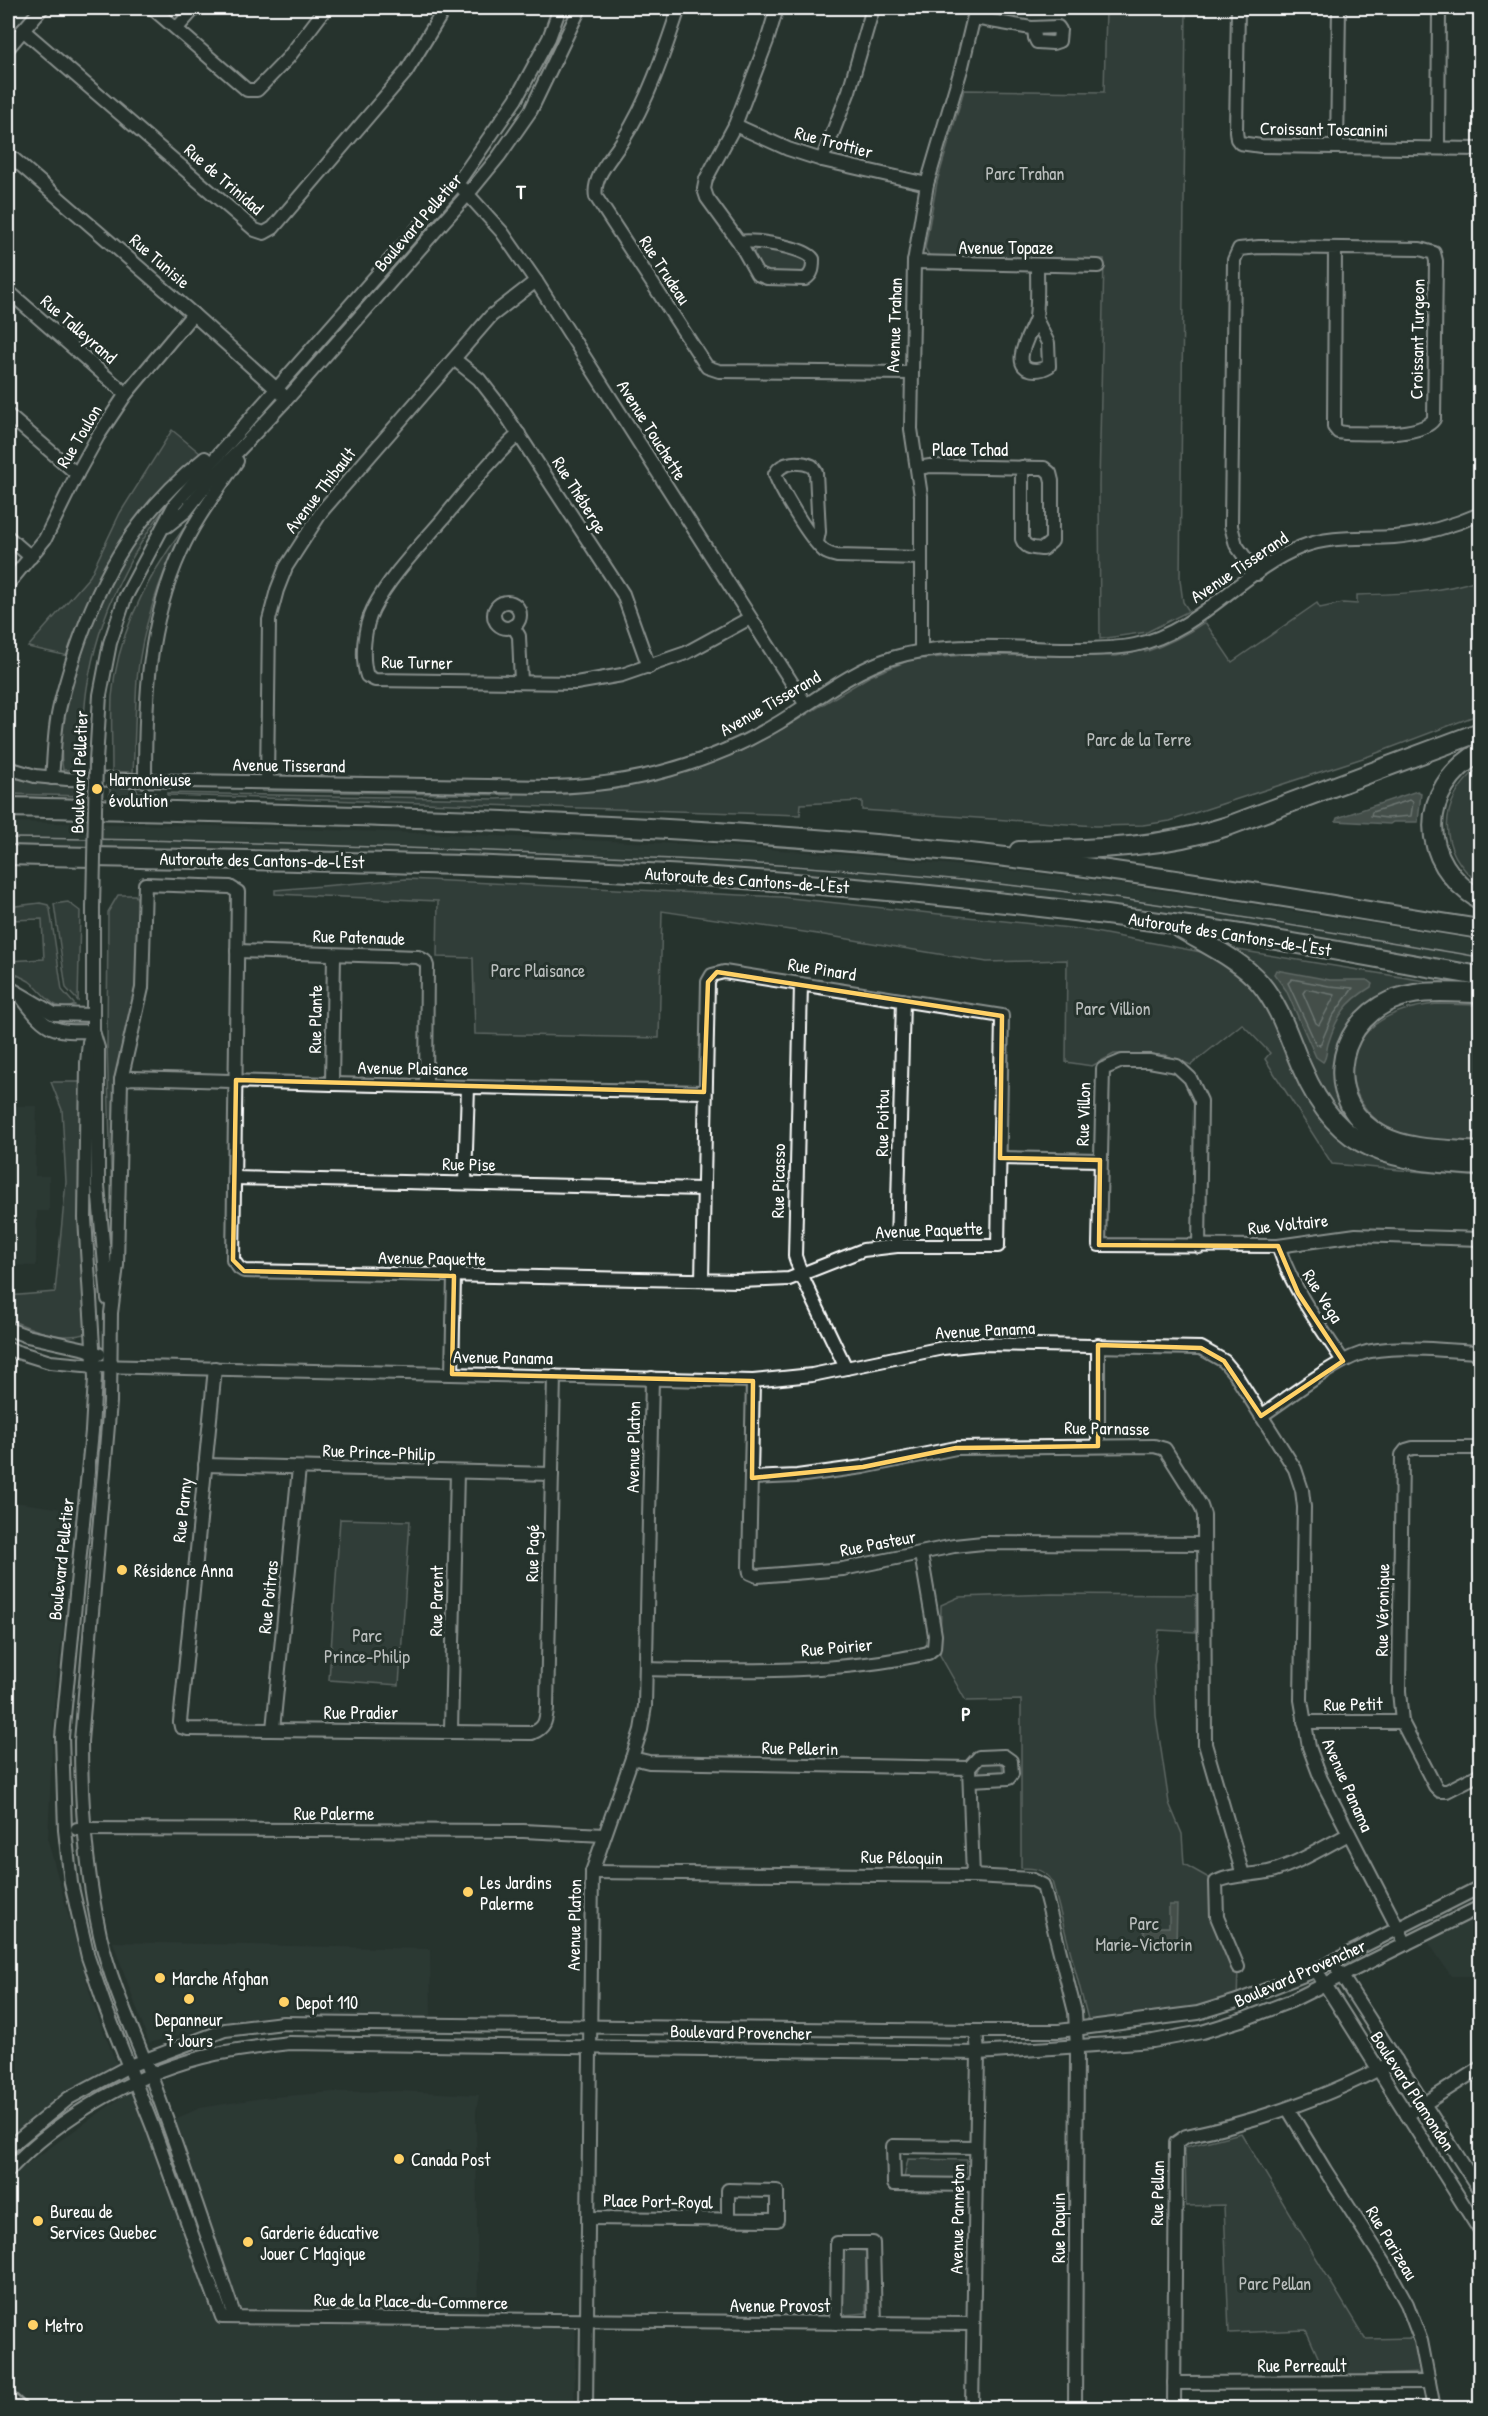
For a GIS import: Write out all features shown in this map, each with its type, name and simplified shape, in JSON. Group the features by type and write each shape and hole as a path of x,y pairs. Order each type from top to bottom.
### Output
{"highway":[{"path":"962,852 1113,849 1186,839 1228,826 1480,732"},
{"path":"1480,752 1459,768 1444,786 1435,810 1433,825 1436,846 1444,866 1459,884 1480,900"},
{"path":"8,807 618,827 774,835 962,852 1143,876 1480,929"},
{"name":"Autoroute des Cantons-de-l'Est","path":"8,855 266,859 695,876 917,893 1174,925 1480,976"},
{"path":"8,863 60,856"},
{"path":"1174,925 1237,962 1262,985 1281,1016 1314,1094 1329,1115 1348,1134 1370,1148 1395,1156 1434,1163 1480,1166"},
{"path":"1480,993 1417,994 1383,1005 1366,1016 1354,1031 1344,1053 1342,1071 1344,1088 1351,1105 1362,1121 1378,1134 1414,1146 1480,1152"}],"main road":[{"path":"8,2399 18,2409"}],"street":[{"path":"8,48 42,8"},
{"path":"153,8 247,90 257,90 288,58 326,8"},
{"path":"177,28 195,8"},
{"name":"Rue de Trinidad","path":"23,30 255,230 264,233 273,228 406,72 445,8"},
{"name":"Boulevard Pelletier","path":"150,2075 110,1969 101,1938 89,1880 83,1829 81,1741 113,1363 99,1186 98,1048 93,1030 96,761 100,695 110,643 125,598 182,495 457,184 516,99 549,38 560,8"},
{"name":"Boulevard Pelletier","path":"163,529 186,511 208,483 252,439 499,156 531,110 580,8"},
{"name":"Rue Trudeau","path":"679,8 666,48 625,138 595,184 596,197 707,366 719,371 911,373"},
{"path":"739,242 751,240 806,252 813,259 813,269 810,276 805,279 767,278 757,274 741,251 739,242 707,198 704,189 706,179 735,125 777,8"},
{"path":"822,160 849,91 873,8"},
{"name":"Croissant Toscanini","path":"1238,8 1236,131 1238,141 1243,145 1480,149"},
{"path":"1337,147 1339,8"},
{"path":"1438,148 1439,8"},
{"path":"975,13 1034,28"},
{"name":"Avenue Trahan","path":"921,651 921,496 911,429 914,262 927,183 975,13"},
{"name":"Rue Trottier","path":"735,125 788,149 822,160 927,183"},
{"name":"Rue Tunisie","path":"8,154 193,314 287,399"},
{"name":"Avenue Touchette","path":"457,184 502,232 536,281 806,705"},
{"name":"Croissant Turgeon","path":"1257,574 1236,545 1231,526 1235,255 1239,249 1248,247 1335,248 1420,249 1434,253 1436,261 1434,415 1429,425 1409,431 1341,433 1334,427 1335,248"},
{"name":"Avenue Topaze","path":"914,262 1098,266"},
{"path":"1036,319 1037,265"},
{"name":"Avenue Thibault","path":"267,782 269,620 286,567 322,511 491,316 536,281"},
{"name":"Rue Talleyrand","path":"8,291 126,394"},
{"name":"Rue Toulon","path":"8,584 45,539 98,436 126,394 193,314"},
{"name":"Rue Théberge","path":"454,359 488,389 623,594 649,667"},
{"path":"8,415 77,474"},
{"name":"Boulevard Pelletier","path":"52,778 58,715 69,670 86,621 110,566 148,512 196,465 237,433"},
{"name":"Rue Turner","path":"519,434 498,453 403,566 373,608 366,629 365,669 367,676 375,680 576,683 622,675 649,667 686,653 750,618"},
{"name":"Boulevard Pelletier","path":"145,781 146,691 150,654 159,615 181,552 191,532 252,439"},
{"path":"817,542 819,532 816,472 812,466 806,464 786,464 779,467 775,474 778,483 817,542 824,551 837,556 921,558"},
{"name":"Place Tchad","path":"918,468 1022,467 1044,468 1050,473 1052,481 1052,542 1043,549 1030,548 1022,539 1022,467"},
{"name":"Avenue Tisserand","path":"8,768 52,778 145,781 552,787 621,781 664,772 710,756 750,738 870,666 892,658 921,651 961,648 1106,648 1134,645 1160,637 1181,627 1284,555 1312,543 1339,538 1404,536 1480,514"},
{"path":"8,537 31,557"},
{"path":"513,626 519,636 521,682"},
{"name":"Boulevard Pelletier","path":"111,1324 117,1266 121,1080 142,988 145,884 230,887 238,892"},
{"name":"Avenue Paquette","path":"238,892 233,1260 244,1271 777,1281 863,1250 897,1246 998,1245"},
{"name":"Rue Patenaude","path":"237,951 418,957 425,961 427,966 426,1086"},
{"name":"Rue Plante","path":"332,1084 334,955"},
{"name":"Rue Pinard","path":"702,1280 708,982 712,975 724,972 1002,1016 998,1245"},
{"name":"Rue Picasso","path":"801,984 795,1256 801,1274 846,1368"},
{"path":"13,990 54,1014 93,1015"},
{"path":"13,990 35,1016 50,1027 64,1031 93,1030"},
{"name":"Rue Poitou","path":"897,1246 903,1000"},
{"name":"Boulevard Pelletier","path":"93,1030 88,1042 87,1063 85,1218 95,1366 92,1431 62,1737 65,1830 71,1883 88,1957 134,2081"},
{"name":"Rue Villon","path":"1099,1245 1103,1069 1122,1061 1149,1061 1177,1066 1190,1078 1201,1101 1199,1247"},
{"name":"Avenue Plaisance","path":"121,1080 132,1078 236,1080 704,1092"},
{"path":"465,1182 468,1087"},
{"path":"999,1158 1100,1160"},
{"name":"Rue Pise","path":"235,1178 703,1189"},
{"name":"Rue Voltaire","path":"1099,1245 1278,1246 1356,1235 1480,1239"},
{"name":"Rue Vega","path":"1278,1246 1288,1275 1298,1293 1343,1361"},
{"path":"452,1374 454,1276"},
{"name":"Avenue Panama","path":"8,1329 44,1341 95,1352 113,1363"},
{"name":"Avenue Panama","path":"8,1349 50,1362 95,1366 113,1363 215,1368 753,1382 846,1368 943,1347 980,1344 1201,1348 1224,1361 1295,1469 1303,1498 1301,1700 1304,1722 1314,1762 1406,1944"},
{"path":"1098,1345 1098,1446"},
{"path":"1262,1416 1343,1361 1360,1353 1385,1349 1480,1352"},
{"name":"Rue Parny","path":"181,1727 215,1368"},
{"name":"Rue Pagé","path":"541,1730 546,1721 547,1708 554,1376"},
{"name":"Avenue Platon","path":"586,2409 592,1872 641,1730 645,1706 652,1378"},
{"name":"Rue Pasteur","path":"753,1382 748,1567 750,1573 757,1576 833,1570 954,1546 983,1543 1204,1544"},
{"name":"Rue Parnasse","path":"752,1478 797,1476 863,1467 956,1448 1154,1446 1165,1449 1201,1506 1204,1515 1205,1744 1243,1875"},
{"name":"Rue Véronique","path":"1480,1448 1413,1448 1406,1450 1402,1455 1399,1691 1402,1722 1435,1786 1440,1791 1447,1791 1480,1774"},
{"name":"Rue Prince-Philip","path":"205,1465 552,1474"},
{"name":"Rue Poitras","path":"273,1729 299,1468"},
{"name":"Rue Parent","path":"451,1730 458,1472"},
{"name":"Rue Poirier","path":"646,1669 747,1671 808,1668 928,1653 933,1648 935,1635 921,1554"},
{"name":"Rue Petit","path":"1304,1722 1402,1722"},
{"name":"Rue Pradier","path":"181,1727 188,1729 451,1730 532,1733 541,1730"},
{"name":"Rue Pellerin","path":"632,1758 650,1762 969,1774 973,1876"},
{"name":"Rue Palerme","path":"65,1830 522,1831 604,1835"},
{"path":"1239,1967 1217,1917 1216,1882 1243,1875 1270,1872 1289,1865 1349,1834"},
{"name":"Rue Péloquin","path":"592,1872 973,1876 1031,1879 1043,1885 1075,2012 1077,2048"},
{"path":"71,1883 89,1880"},
{"name":"Boulevard Provencher","path":"8,2148 69,2098 129,2066 225,2030 283,2023 1059,2031 1198,2013 1237,2001 1316,1970 1480,1887"},
{"name":"Boulevard Provencher","path":"8,2171 22,2155 81,2110 134,2081 215,2054 289,2043 978,2053 1153,2042 1202,2032 1244,2019 1325,1986 1480,1907"},
{"name":"Boulevard Plamondon","path":"1333,1962 1480,2188"},
{"name":"Boulevard Plamondon","path":"1316,1970 1377,2070 1461,2197 1480,2231"},
{"name":"Avenue Panneton","path":"972,2409 978,2053 976,2031"},
{"name":"Rue Paquin","path":"1075,2409 1077,2048"},
{"name":"Rue Pellan","path":"1174,2409 1176,2143 1186,2136 1288,2109 1396,2060"},
{"path":"1407,2115 1480,2068"},
{"path":"150,2075 235,2317"},
{"name":"Rue de la Place-du-Commerce","path":"134,2081 222,2317 587,2322"},
{"name":"Rue Parizeau","path":"1288,2109 1384,2262 1407,2304 1421,2341 1434,2409"},
{"path":"976,2147 893,2146 894,2184 976,2185"},
{"path":"1461,2197 1480,2188"},
{"name":"Place Port-Royal","path":"588,2218 728,2220 777,2220 777,2191 728,2190 728,2220"},
{"path":"836,2324 837,2243 873,2243 875,2324"},
{"name":"Avenue Provost","path":"587,2322 973,2324"},
{"name":"Rue Perreault","path":"1174,2383 1429,2382"}],"highlighted area":[{"path":"717,972 1002,1016 1000,1158 1100,1160 1099,1245 1278,1246 1298,1293 1343,1361 1261,1416 1224,1361 1201,1348 1098,1345 1098,1446 956,1448 863,1467 752,1478 753,1381 452,1374 454,1276 244,1271 233,1260 236,1080 704,1092 708,982"}],"shaded area":[{"path":"8,8 38,8 8,41"},
{"path":"8,822 473,835 723,846 861,856 1014,871 1132,886 1480,941 1480,965 1217,920 955,886 790,872 626,863 253,848 8,846"},
{"path":"8,1106 37,1106 35,1176 49,1176 49,1211 37,1211 36,1266 8,1265"},
{"path":"8,1501 77,1511 54,1703 48,1841 93,2004 117,2065 69,2090 8,2143"},
{"path":"1480,1914 1480,1976 1451,1976 1427,1940"},
{"path":"113,1942 430,1949 431,2017 285,2014 235,2020 149,2043"},
{"path":"136,2087 152,2129 200,2108 262,2098 333,2092 401,2091 479,2095 476,2111 478,2328 576,2327 574,2408 33,2408 8,2385 8,2184 24,2166"}],"green space":[{"name":"Parc Trahan","path":"1106,8 1186,8 1180,580 1183,602 1189,611 1147,632 1100,639 1099,486 1104,259 930,257 925,248 937,182 964,90 1104,92"},
{"path":"763,247 804,257 807,268 803,275 764,274 752,256 756,249"},
{"path":"172,430 200,453 144,510 104,566 68,656 28,647 90,576 120,513"},
{"path":"178,490 146,535 119,583 109,607 92,660 87,688 82,770 63,770 61,743 67,702 95,610 102,593 130,546 153,516"},
{"path":"184,528 160,582 143,640 137,679 133,772 112,772 112,697 120,651 146,587"},
{"name":"Parc de la Terre","path":"1480,579 1480,714 1369,756 1170,821 1143,825 1096,826 862,810 862,801 801,804 800,815 167,795 167,793 497,799 514,798 514,795 262,791 261,789 553,793 615,789 667,778 739,752 870,676 910,660 963,655 1116,656 1133,653 1144,647 1145,652 1153,649 1205,622 1232,662 1317,603 1320,608 1343,603 1357,604 1357,595 1435,590"},
{"path":"1480,767 1480,884 1455,856 1449,841 1447,826 1456,795 1466,780"},
{"path":"8,777 50,785 83,786 83,796 8,794"},
{"path":"110,787 135,787 138,792 155,793 155,795 110,796"},
{"path":"406,879 781,897 1079,929 1201,952 1231,967 1252,985 1271,1008 1343,1139 1395,1165 1480,1174 1480,1177 1332,1164 1265,1059 1270,1053 1242,1024 1191,1065 1165,1055 1137,1054 1114,1054 1092,1066 1066,1062 1067,960 987,962 662,911 659,1038 475,1034 473,958 437,957 438,901 275,894 275,890"},
{"path":"118,895 135,895 138,900 138,988 116,1078 113,1238 107,1045 108,912"},
{"path":"68,902 80,911 78,1001 66,988 54,904"},
{"path":"40,903 48,905 50,909 62,990 75,1005 68,1008 55,1005 29,981 8,970 8,961 44,959 42,919 8,920 8,907"},
{"path":"1232,949 1425,981 1425,987 1403,991 1338,1055 1366,1134 1336,1116"},
{"path":"1438,1004 1480,1005 1480,1143 1423,1138 1390,1129 1367,1111 1354,1085 1353,1058 1358,1044 1374,1025 1400,1011"},
{"path":"51,1082 80,1082 79,1212 87,1329 85,1334 75,1336 45,1333 8,1319 8,1296 55,1292 66,1182 62,1110"},
{"name":"Parc Prince-Philip","path":"340,1519 410,1521 399,1685 329,1680"},
{"name":"Parc Marie-Victorin","path":"1052,1594 1196,1595 1196,1632 1159,1630 1154,1665 1156,1716 1169,1803 1182,1834 1184,1864 1216,1882 1217,1917 1238,1967 1237,2001 1089,2023 1052,1881 1039,1870 1021,1868 1021,1700 966,1701 940,1655 941,1605 959,1597"},
{"path":"981,1762 999,1763 1003,1771 981,1774 977,1769"},
{"name":"Parc Pellan","path":"1241,2133 1365,2339 1414,2338 1422,2373 1327,2377 1306,2330 1229,2333 1224,2205 1186,2206 1185,2147"},
{"path":"908,2159 967,2160 965,2181 904,2178"},
{"path":"844,2249 866,2251 866,2313 843,2315"}],"water":[{"path":"1417,791 1421,793 1418,822 1390,824 1336,821 1337,818"},
{"path":"1276,970 1330,980 1367,980 1372,984 1349,1004 1339,1017 1331,1034 1323,1062 1316,1057 1286,990 1274,974"},
{"path":"1169,1905 1177,1905 1176,1944 1144,1944 1144,1927 1169,1927"}],"tram line":[{"path":"8,838 217,842 511,852 680,859 849,870 1017,886 1134,901 1480,957"}],"place":[{"name":"Harmonieuse évolution","path":"97,789"},
{"name":"Résidence Anna","path":"122,1570"},
{"name":"Les Jardins Palerme","path":"468,1892"},
{"name":"Marche Afghan","path":"160,1978"},
{"name":"Depanneur 7 Jours","path":"189,1999"},
{"name":"Depot 110","path":"284,2002"},
{"name":"Canada Post","path":"399,2159"},
{"name":"Bureau de Services Quebec","path":"38,2221"},
{"name":"Garderie éducative Jouer C Magique","path":"248,2242"},
{"name":"Metro","path":"33,2325"}],"district":[{"name":"T","path":"521,191"},
{"name":"P","path":"966,1713"}],"park label":[{"name":"Parc Plaisance","path":"538,970"},
{"name":"Parc Villion","path":"1113,1008"}]}
